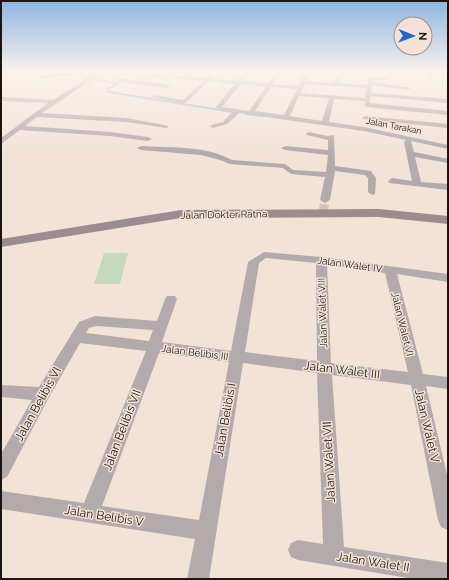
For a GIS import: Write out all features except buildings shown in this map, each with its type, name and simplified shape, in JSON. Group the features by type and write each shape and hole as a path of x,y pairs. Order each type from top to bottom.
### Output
{"street":[{"path":"21,100 56,102"},
{"path":"1,142 36,115 59,100"},
{"path":"169,100 184,102 186,100"},
{"name":"Jalan Tarakan","path":"223,100 217,107 393,134 438,135 448,146"},
{"path":"250,112 259,100"},
{"path":"286,117 295,100"},
{"path":"325,123 331,100"},
{"path":"364,129 367,100"},
{"path":"395,100 448,112"},
{"path":"437,100 448,101"},
{"path":"213,126 225,123 238,111"},
{"path":"36,115 127,120 166,126 148,139 141,148 211,154 226,159 230,162 285,166 291,172 368,173 372,178 372,192"},
{"path":"365,118 395,121 438,135 448,126"},
{"path":"393,134 395,121"},
{"path":"1,131 16,130 110,134 148,139"},
{"path":"308,134 332,137 330,172 325,200"},
{"path":"408,142 417,183"},
{"path":"285,148 330,153"},
{"path":"410,154 448,162"},
{"path":"392,181 448,187"},
{"name":"Jalan Dokter Ratna","path":"1,243 181,214 379,213 448,220"},
{"name":"Jalan Walet IV","path":"254,262 264,255 270,255 320,260 448,278"},
{"name":"Jalan Walet VIII","path":"320,260 324,367"},
{"name":"Jalan Belibis I","path":"198,579 254,262"},
{"name":"Jalan Walet VI","path":"390,270 417,379"},
{"name":"Jalan Belibis VII","path":"90,514 171,299"},
{"name":"Jalan Belibis VI","path":"1,471 42,394 84,325 95,321 162,326"},
{"name":"Jalan Belibis III","path":"76,337 236,357"},
{"name":"Jalan Walet III","path":"236,357 448,383"},
{"name":"Jalan Walet VII","path":"324,367 334,556"},
{"name":"Jalan Walet V","path":"417,379 448,520"},
{"path":"1,391 42,394"},
{"name":"Jalan Belibis V","path":"1,500 206,532"},
{"name":"Jalan Walet II","path":"298,550 448,574"}],"green space":[{"path":"104,253 128,253 120,284 94,284"}],"waterway":[{"path":"159,100 232,112"},
{"path":"246,114 263,116 257,115"}],"tunnel":[{"path":"323,213 325,200"}]}
